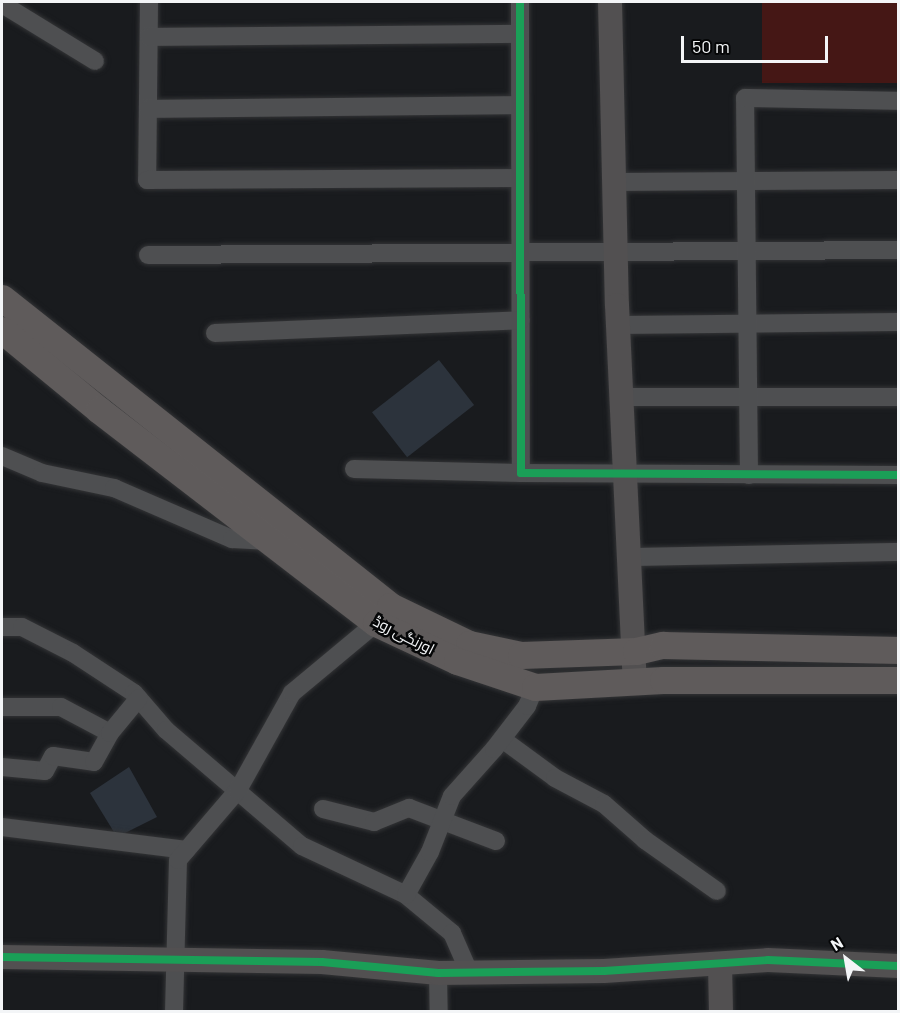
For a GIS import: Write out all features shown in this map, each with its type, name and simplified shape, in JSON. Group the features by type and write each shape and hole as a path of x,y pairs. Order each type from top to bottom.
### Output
{"main road":[{"path":"2,298 390,606 469,644 521,655 636,651 663,645 898,650"},
{"name":"اورنگی روڈ","path":"2,330 376,623 458,661 535,687 635,681 898,680"}],"street":[{"path":"149,2 147,180 520,178"},
{"path":"520,2 521,473"},
{"path":"610,2 618,325 629,557 636,651 635,681"},
{"path":"2,4 94,61"},
{"path":"149,37 520,34"},
{"path":"749,475 745,98 898,101"},
{"path":"148,109 520,105"},
{"path":"615,182 746,179 898,180"},
{"path":"148,255 898,250"},
{"path":"215,333 521,320"},
{"path":"618,325 898,322"},
{"path":"621,397 898,397"},
{"path":"2,456 42,473 114,488 232,538 272,542"},
{"path":"354,469 521,473 898,475"},
{"path":"629,557 898,552"},
{"path":"174,1011 173,961 178,860 238,790 292,693 376,623"},
{"path":"2,627 22,627 73,653 139,698 166,730 302,846 406,895 452,933 469,972"},
{"path":"406,895 446,819 452,796 527,706 535,687"},
{"path":"2,767 45,771 53,756 94,762 110,733 139,698"},
{"path":"2,707 61,707 110,733"},
{"path":"501,739 555,778 604,804 645,840 717,891"},
{"path":"323,809 374,822 409,808 446,819 496,841"},
{"path":"2,827 188,850"},
{"path":"2,957 322,962 438,973 604,971 768,960 898,966"},
{"path":"720,964 721,1011"},
{"path":"438,973 439,1011"}],"shaded area":[{"path":"762,2 898,2 898,83 762,83"}],"building":[{"path":"439,360 474,405 407,457 372,412"},
{"path":"129,767 157,817 117,837 90,793"}],"cycle path":[{"path":"520,2 521,473 898,475"},
{"path":"2,957 322,962 438,973 604,971 768,960 898,966"}]}
